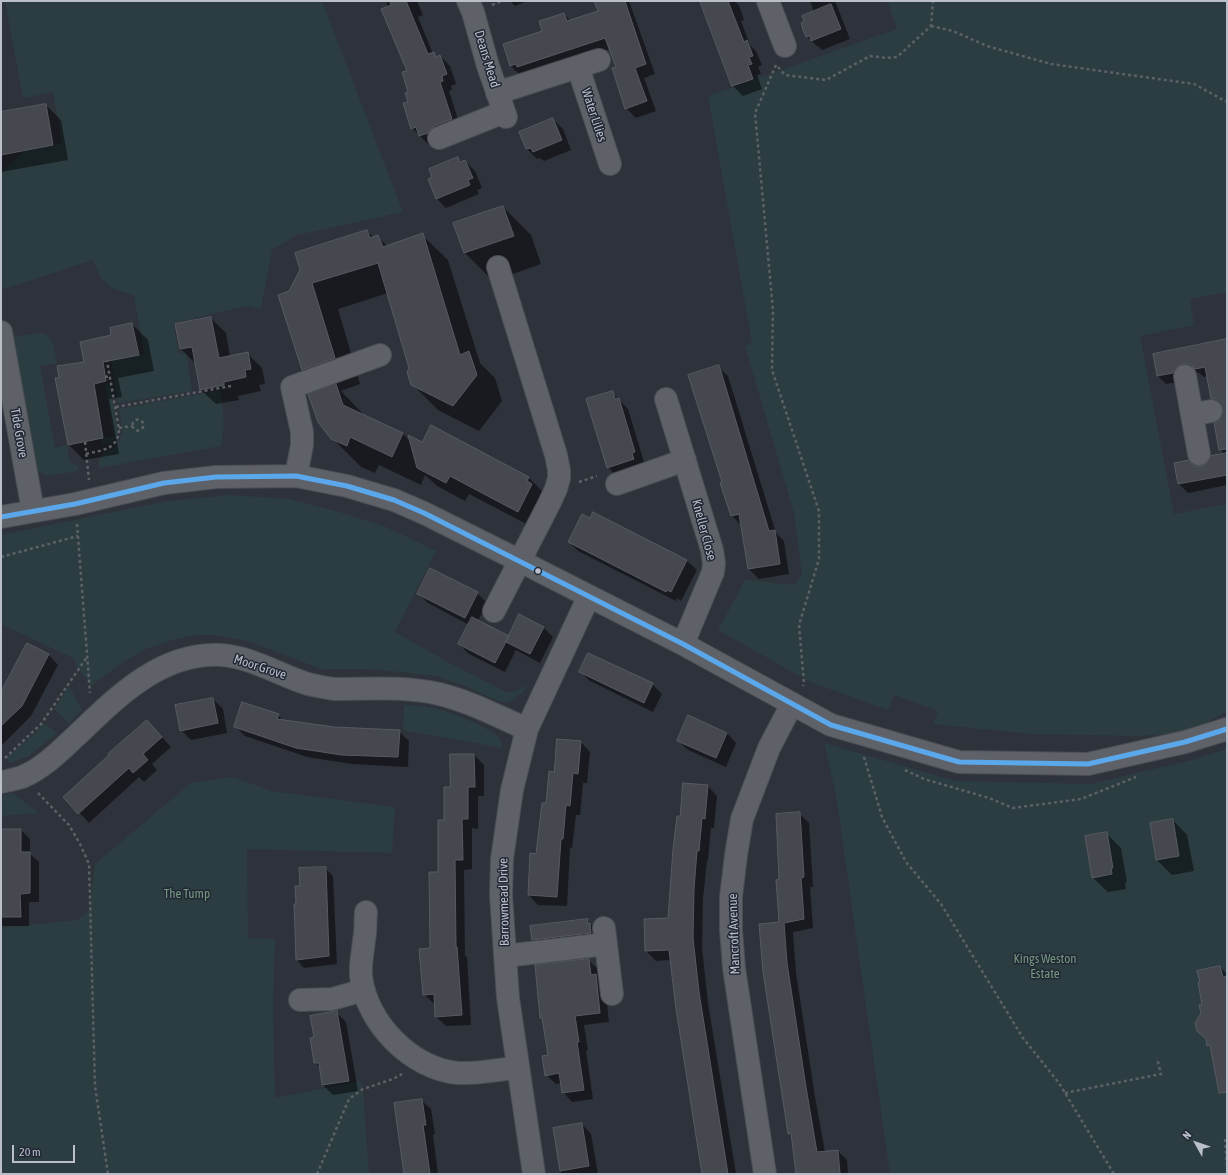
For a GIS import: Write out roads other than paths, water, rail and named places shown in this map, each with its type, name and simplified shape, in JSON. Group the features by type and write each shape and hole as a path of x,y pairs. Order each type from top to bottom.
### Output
{"street":[{"name":"Deans Mead","path":"468,1 473,12 488,66 502,107"},
{"path":"768,1 785,46"},
{"path":"439,138 502,107 578,66 600,60"},
{"name":"Water Lilies","path":"578,66 610,164"},
{"path":"494,611 550,504 559,478 559,470 554,447 513,287 498,267"},
{"name":"Tide Grove","path":"1,332 33,511"},
{"path":"296,476 302,445 302,432 292,387 380,355"},
{"path":"1185,376 1202,413 1199,454"},
{"name":"Kneller Close","path":"666,399 712,550 714,564 706,593 683,644"},
{"path":"617,484 685,460"},
{"path":"1,517 83,502 171,482 216,477 296,476 347,486 394,500 424,513 683,644 831,725 959,762 1088,764 1185,742 1227,729"},
{"name":"Barrowmead Drive","path":"534,1174 508,998 501,895 502,859 512,790 527,729 589,596"},
{"name":"Moor Grove","path":"1,782 23,776 43,764 59,752 127,690 145,677 184,659 202,656 222,655 243,659 308,684 322,687 335,689 416,690 439,694 470,704 527,729"},
{"name":"Mancroft Avenue","path":"765,1174 734,968 731,930 731,897 742,819 769,748 792,704"},
{"path":"366,912 361,963 361,975 364,990 377,1021 395,1042 423,1062 457,1072 469,1073 518,1067"},
{"path":"505,956 605,936 612,994"},
{"path":"300,1000 332,999 364,990"}],"tunnel":[{"path":"1211,411 1227,408"}],"park label":[{"name":"The Tump","path":"187,894"},
{"name":"Kings Weston Estate","path":"1045,966"}]}
